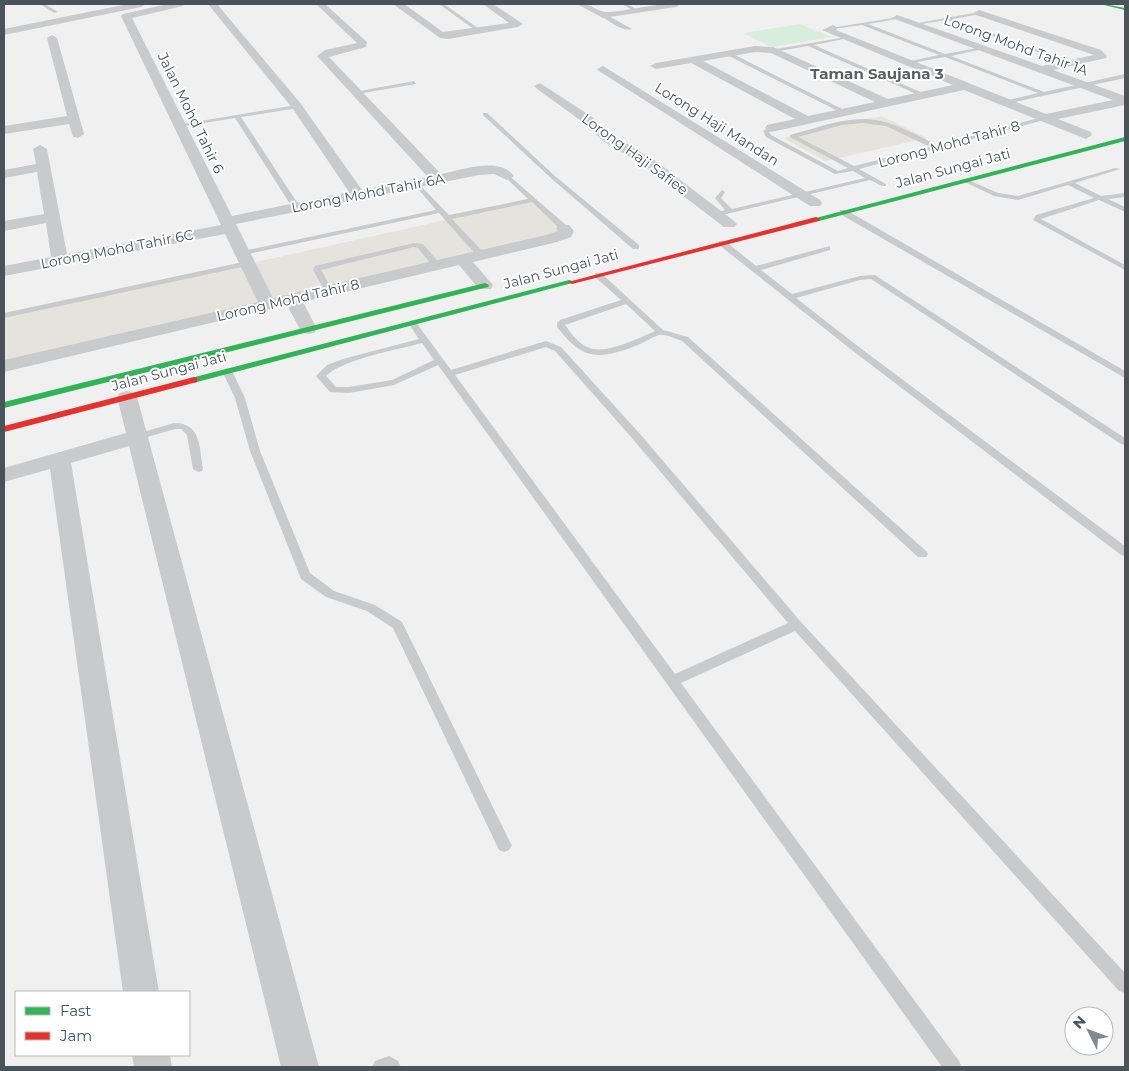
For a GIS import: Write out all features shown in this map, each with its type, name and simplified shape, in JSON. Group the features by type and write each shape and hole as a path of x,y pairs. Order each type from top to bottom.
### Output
{"main road":[{"path":"1106,4 1125,9"},
{"path":"1067,140 1090,134"},
{"name":"Jalan Sungai Jati","path":"4,430 1125,139"},
{"name":"Jalan Sungai Jati","path":"711,228 733,218 814,202 888,184"},
{"name":"Jalan Sungai Jati","path":"4,405 490,284"}],"street":[{"path":"4,23 98,4"},
{"path":"4,32 141,4"},
{"name":"Jalan Mohd Tahir 6","path":"180,4 126,16 268,305"},
{"path":"212,4 297,107 358,195"},
{"path":"320,4 362,42 362,45 358,47 329,52 322,56 438,179"},
{"path":"398,4 440,35 448,36 518,24 487,4"},
{"path":"582,4 602,15 676,4"},
{"path":"978,14 1097,52 1102,56 1041,70"},
{"name":"Lorong Mohd Tahir 1A","path":"897,18 1125,100"},
{"path":"833,28 827,30 1090,134"},
{"path":"52,38 78,134"},
{"path":"656,66 755,49 773,50 887,103"},
{"path":"693,60 806,120"},
{"name":"Lorong Haji Mandan","path":"603,69 814,202"},
{"name":"Lorong Haji Safiee","path":"540,86 588,120 608,138 733,218"},
{"path":"771,128 965,86"},
{"path":"1046,118 1125,100"},
{"path":"4,130 74,119"},
{"path":"40,149 60,260"},
{"path":"4,174 43,167"},
{"name":"Lorong Mohd Tahir 6A","path":"229,224 296,207 479,171 496,170 507,176"},
{"path":"4,226 52,217"},
{"name":"Lorong Mohd Tahir 6C","path":"4,271 229,224"},
{"name":"Lorong Mohd Tahir 8","path":"4,366 556,238 565,234 564,228"},
{"path":"463,260 490,284"},
{"path":"293,299 308,329"},
{"path":"127,398 300,1067"},
{"path":"4,475 137,437"},
{"path":"59,460 141,991"}],"lane":[{"path":"42,4 56,12"},
{"path":"441,4 480,31"},
{"path":"624,4 636,10"},
{"path":"915,24 978,14"},
{"path":"602,15 614,23 630,29"},
{"path":"833,28 897,18"},
{"path":"948,19 1074,63"},
{"path":"862,22 1044,94"},
{"path":"773,50 844,38"},
{"path":"809,44 923,95"},
{"path":"908,63 981,48"},
{"path":"729,54 844,112"},
{"path":"1006,102 1125,76"},
{"path":"357,92 414,83"},
{"path":"179,125 297,107"},
{"path":"485,114 554,178 636,247"},
{"path":"237,116 296,207"},
{"name":"Lorong Mohd Tahir 8","path":"853,169 1046,118"},
{"path":"888,184 853,169 792,136 860,121 873,121 889,125 936,147"},
{"path":"771,128 766,132 768,136 837,173 853,169"},
{"path":"964,180 996,195 1018,198 1117,169"},
{"path":"507,176 564,228"},
{"path":"722,192 718,198 733,218 801,195 872,178"},
{"path":"416,183 481,255"},
{"path":"1069,183 1125,210"},
{"path":"1125,195 1100,198 1039,217 1037,220 1125,268"},
{"path":"446,218 533,200"},
{"path":"4,316 440,211"},
{"path":"843,212 1125,375"},
{"path":"722,243 1125,552"},
{"path":"329,291 317,270 318,268 386,251 418,245 437,266"},
{"path":"755,269 826,248"},
{"path":"598,275 660,332 685,339 922,554"},
{"path":"790,297 860,278 872,277 1125,442"},
{"path":"627,301 563,322 560,325 570,337 586,350 597,353 633,344 660,332"},
{"path":"412,323 952,1067"},
{"path":"424,340 346,361 330,367 321,376 333,390 349,390 394,382 440,362"},
{"path":"449,374 546,344 558,349 636,436 797,625 1125,985"},
{"path":"227,372 240,398 255,451 305,576 330,594 372,608 398,625 504,845"},
{"path":"137,437 174,426 183,426 192,434 198,469"},
{"path":"672,681 797,625"},
{"path":"381,1067 389,1065 392,1067"}],"shaded area":[{"path":"881,116 927,138 825,161 784,138"},
{"path":"531,201 560,229 552,235 4,362 4,318"}],"green space":[{"path":"800,24 831,37 772,47 743,33"}],"traffic: fast":[{"path":"1106,4 1125,9"},
{"path":"816,219 1125,139"},
{"path":"194,380 572,282"},
{"path":"4,405 485,285"}],"traffic: jam":[{"path":"572,282 816,219"},
{"path":"4,429 194,380"}],"district":[{"name":"Taman Saujana 3","path":"877,73"}]}
